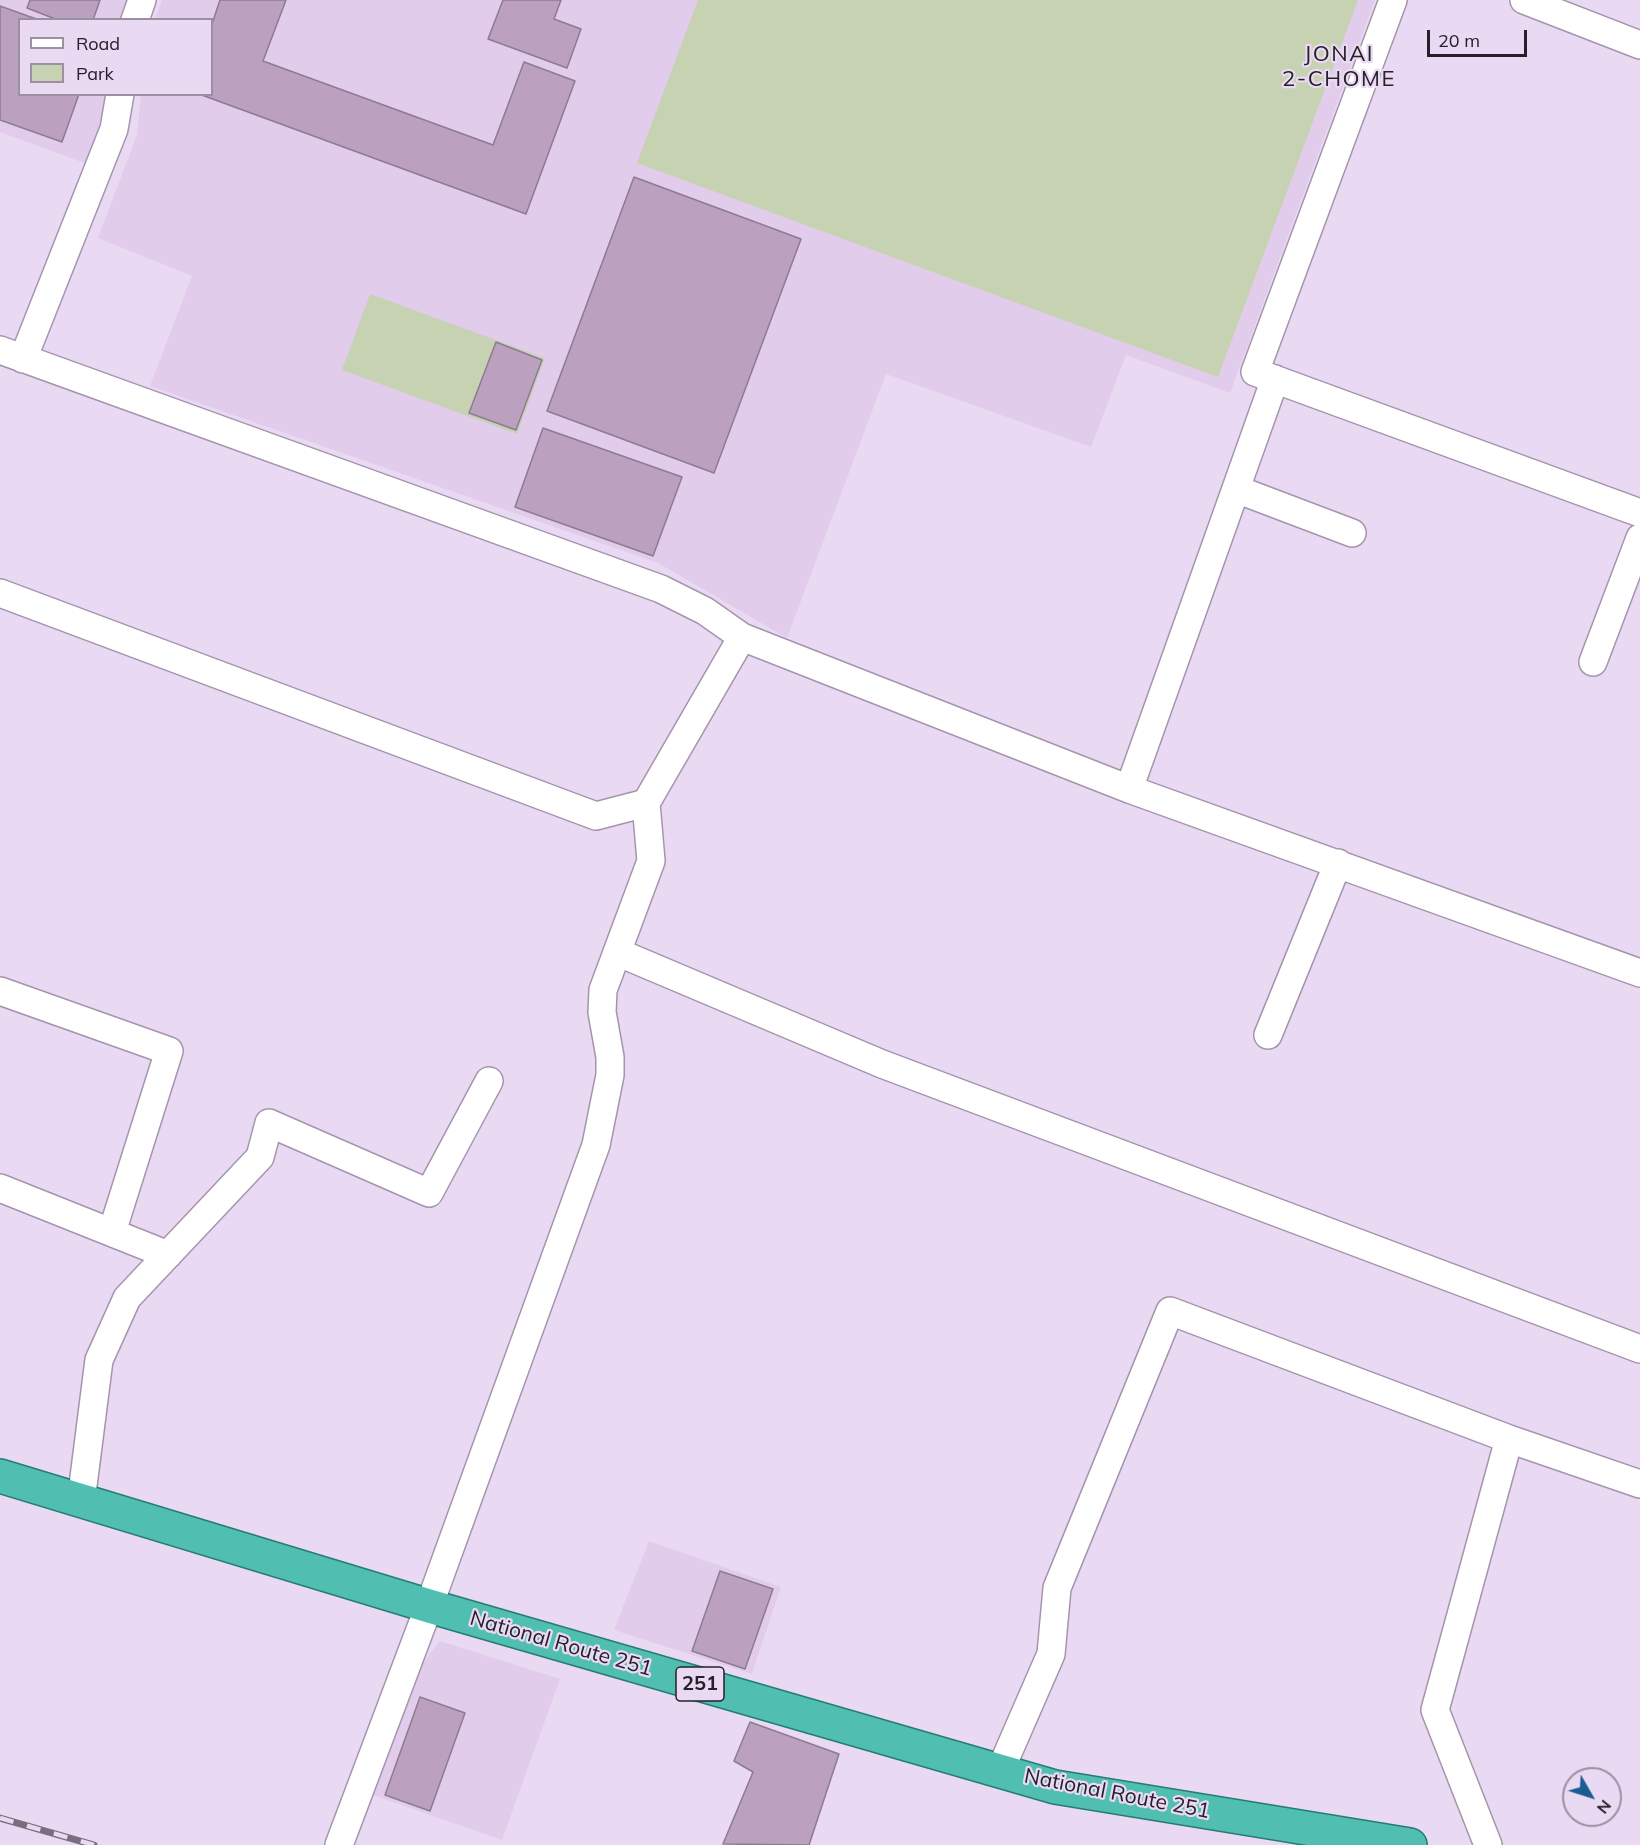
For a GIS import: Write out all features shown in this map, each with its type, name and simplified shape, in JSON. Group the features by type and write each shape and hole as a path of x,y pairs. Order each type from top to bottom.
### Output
{"highway":[{"name":"National Route 251","path":"0,1476 429,1606 1055,1787 1410,1845"}],"street":[{"path":"136,18 142,0"},
{"path":"1393,0 1255,372 1640,513"},
{"path":"1524,0 1640,45"},
{"path":"120,96 114,129 12,354 661,589 705,611 742,638 1129,789 1640,973"},
{"path":"1129,789 1275,379"},
{"path":"1236,489 1352,533"},
{"path":"1593,662 1640,538"},
{"path":"0,593 596,816 646,803"},
{"path":"339,1845 429,1606 596,1144 610,1075 610,1057 602,1012 603,990 651,861 646,803 742,638"},
{"path":"1268,1035 1338,864"},
{"path":"617,952 882,1064 1640,1349"},
{"path":"0,991 169,1051 112,1233"},
{"path":"81,1501 99,1360 127,1298 260,1157 269,1123 429,1193 489,1081"},
{"path":"0,1188 168,1255"},
{"path":"1000,1771 1051,1654 1057,1588 1170,1311 1509,1439 1640,1484"},
{"path":"1488,1845 1435,1710 1509,1439"}],"shaded area":[{"path":"0,0 128,0 121,18 18,18 18,96 110,96 90,165 0,132"},
{"path":"162,0 1375,0 1230,393 1126,355 1091,447 886,374 787,638 658,563 150,386 192,276 98,238 137,135 141,96 213,96 213,18 155,18"},
{"path":"649,1541 781,1587 752,1674 614,1630"},
{"path":"440,1641 560,1679 502,1840 373,1795 422,1664"}],"green space":[{"path":"698,0 1358,0 1218,377 637,163"},
{"path":"370,294 545,358 517,434 342,370"}],"building":[{"path":"30,0 100,0 94,18 53,18 27,8"},
{"path":"220,0 286,0 263,61 493,145 524,62 575,81 526,214 204,96 213,96 213,21"},
{"path":"503,0 561,0 554,19 581,29 567,68 488,39"},
{"path":"0,6 33,18 18,18 18,96 78,96 62,142 0,120"},
{"path":"634,177 801,239 714,473 547,411"},
{"path":"496,342 542,360 516,430 469,413"},
{"path":"543,428 682,477 653,556 515,507"},
{"path":"720,1571 773,1589 745,1669 692,1651"},
{"path":"420,1697 465,1713 430,1811 385,1795"},
{"path":"750,1722 839,1754 809,1845 723,1844 753,1772 734,1761"}],"railway":[{"path":"0,1818 94,1845"}],"district":[{"name":"JONAI 2-CHOME","path":"1339,66"}]}
